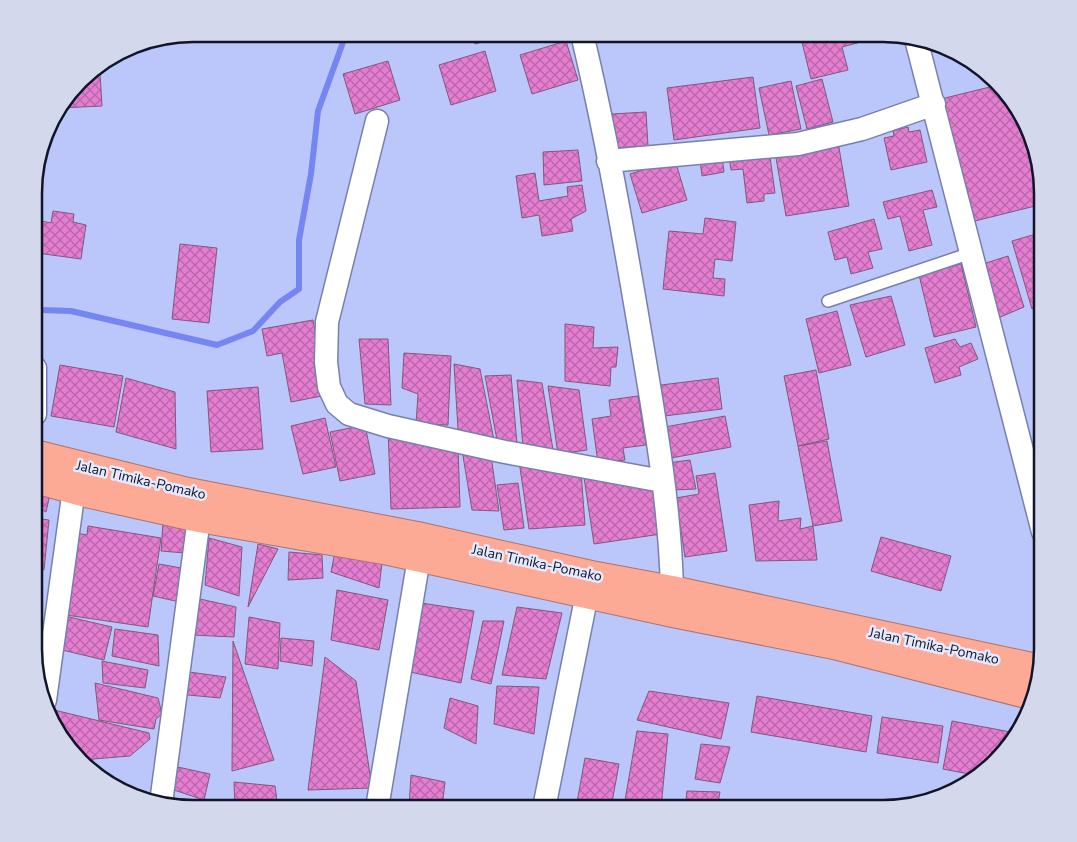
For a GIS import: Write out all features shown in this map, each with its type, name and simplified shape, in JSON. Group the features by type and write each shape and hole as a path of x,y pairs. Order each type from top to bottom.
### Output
{"highway":[{"name":"Jalan Timika-Pomako","path":"43,456 188,492 417,536 591,575 672,590 1033,667"},
{"name":"Jalan Timika-Pomako","path":"43,480 199,518 419,558 834,644 1027,694"}],"street":[{"path":"584,43 634,300 671,535 672,590"},
{"path":"918,47 1034,497"},
{"path":"608,161 798,144 862,129 934,104"},
{"path":"376,121 327,322 326,362 329,386 337,404 349,414 388,426 505,452 662,481"},
{"path":"47,684 74,489"},
{"path":"162,796 199,518"},
{"path":"378,799 419,558"},
{"path":"546,800 587,594"}],"lane":[{"path":"828,301 971,253"}],"building":[{"path":"566,43 578,80 532,94 520,55"},
{"path":"802,43 857,43 842,47 848,70 811,79"},
{"path":"485,51 496,91 451,105 439,65"},
{"path":"388,61 400,100 355,114 343,74"},
{"path":"100,75 102,106 70,108 80,94"},
{"path":"753,77 760,128 674,140 667,88"},
{"path":"822,79 833,122 807,129 796,86"},
{"path":"791,81 801,129 769,135 759,88"},
{"path":"990,87 997,94 1009,110 1023,136 1033,174 1034,206 971,222 941,99"},
{"path":"646,112 648,146 614,148 612,114"},
{"path":"908,127 909,132 920,130 927,162 891,170 884,138 894,136 893,131"},
{"path":"838,142 849,206 786,216 775,152"},
{"path":"578,150 582,181 544,185 543,152"},
{"path":"769,150 775,193 764,194 764,201 747,203 743,169 731,170 729,155"},
{"path":"722,157 724,172 702,176 700,160"},
{"path":"675,160 687,200 642,213 630,174"},
{"path":"535,173 539,201 568,196 567,187 582,185 586,211 571,219 573,231 542,236 539,215 522,218 516,176"},
{"path":"932,190 937,207 923,210 932,245 909,251 900,216 888,219 883,202"},
{"path":"53,211 74,214 73,222 86,225 81,259 42,254 42,221 51,223"},
{"path":"705,218 736,222 732,261 715,259 713,278 725,279 724,296 663,289 669,231 703,234"},
{"path":"874,219 882,249 868,252 873,268 851,274 847,257 835,260 828,232"},
{"path":"1034,235 1034,308 1032,309 1012,241"},
{"path":"180,244 217,248 209,323 172,319"},
{"path":"1008,256 1024,307 998,318 983,264"},
{"path":"961,264 976,327 934,337 919,275"},
{"path":"891,296 905,345 866,357 850,305"},
{"path":"837,311 851,365 819,373 806,319"},
{"path":"313,320 327,395 291,402 282,353 267,356 262,329"},
{"path":"565,324 594,327 593,348 618,347 616,367 611,367 610,386 565,381"},
{"path":"359,339 388,339 391,405 365,404"},
{"path":"955,339 960,347 971,343 978,359 959,367 961,375 935,383 925,348"},
{"path":"404,353 451,356 448,425 416,424 418,394 402,388"},
{"path":"454,364 480,369 494,440 458,429"},
{"path":"60,365 123,376 114,427 51,416"},
{"path":"816,370 829,439 798,446 784,376"},
{"path":"511,375 517,444 497,440 485,376"},
{"path":"126,378 175,392 176,449 116,432"},
{"path":"718,378 722,409 664,416 661,385"},
{"path":"517,380 542,383 554,456 523,446"},
{"path":"548,386 579,390 587,450 558,454"},
{"path":"258,387 263,449 211,452 207,391"},
{"path":"638,396 646,445 623,448 625,460 598,463 592,419 611,416 609,400"},
{"path":"725,416 731,447 671,458 665,427"},
{"path":"325,418 336,467 303,474 291,426"},
{"path":"365,425 375,474 340,481 330,432"},
{"path":"388,429 458,446 460,507 391,509"},
{"path":"827,441 842,521 813,526 798,446"},
{"path":"1034,442 1034,456 1029,443"},
{"path":"462,450 491,456 499,511 472,510"},
{"path":"690,460 696,489 672,490 668,463"},
{"path":"519,461 581,471 585,525 529,529"},
{"path":"583,471 654,485 661,534 594,544"},
{"path":"715,473 727,551 685,557 676,498 699,494 696,476"},
{"path":"518,483 524,528 504,530 497,485"},
{"path":"43,489 51,490 46,512 43,510"},
{"path":"779,501 778,521 801,518 800,529 813,526 817,560 756,561 749,505"},
{"path":"43,519 49,520 43,570"},
{"path":"163,523 187,525 185,553 161,551"},
{"path":"88,526 161,538 148,627 66,615 71,532 87,535"},
{"path":"881,537 951,556 941,591 871,571"},
{"path":"209,538 242,547 239,596 205,585"},
{"path":"258,544 278,549 248,607"},
{"path":"289,552 322,555 323,578 288,580"},
{"path":"335,552 382,563 379,588 331,572"},
{"path":"159,564 187,569 180,602 153,596"},
{"path":"337,590 388,600 379,650 331,640"},
{"path":"200,599 236,607 234,637 192,635"},
{"path":"421,603 474,611 461,683 410,672"},
{"path":"517,607 562,613 546,679 502,675"},
{"path":"65,616 112,627 104,660 58,649"},
{"path":"249,617 280,623 278,669 245,664"},
{"path":"483,621 504,621 491,684 471,679"},
{"path":"115,629 158,635 159,666 112,656"},
{"path":"281,638 314,641 312,666 280,661"},
{"path":"233,641 274,760 232,771"},
{"path":"325,657 356,681 372,788 308,790"},
{"path":"102,661 148,670 145,688 103,683"},
{"path":"189,672 226,677 220,698 178,694"},
{"path":"95,683 158,698 162,714 156,719 154,729 99,720"},
{"path":"497,686 539,687 534,734 494,724"},
{"path":"649,691 729,703 721,739 637,720"},
{"path":"757,696 872,716 866,752 751,732"},
{"path":"450,698 478,706 476,744 444,728"},
{"path":"56,711 149,733 150,739 130,756 93,759 93,761 74,740"},
{"path":"882,717 943,726 938,763 877,753"},
{"path":"952,721 1009,732 997,748 967,774 943,769"},
{"path":"637,731 668,734 662,800 625,800"},
{"path":"701,744 730,747 720,783 695,779"},
{"path":"585,758 619,764 613,800 578,800"},
{"path":"173,766 210,774 204,799 171,789"},
{"path":"411,775 445,782 443,799 410,799"},
{"path":"234,782 275,786 277,799 235,799"},
{"path":"687,791 720,792 719,800 686,800"}],"waterway":[{"path":"42,310 71,311 217,345 253,331 280,302 299,289 299,240 311,174 318,111 343,42"}]}
